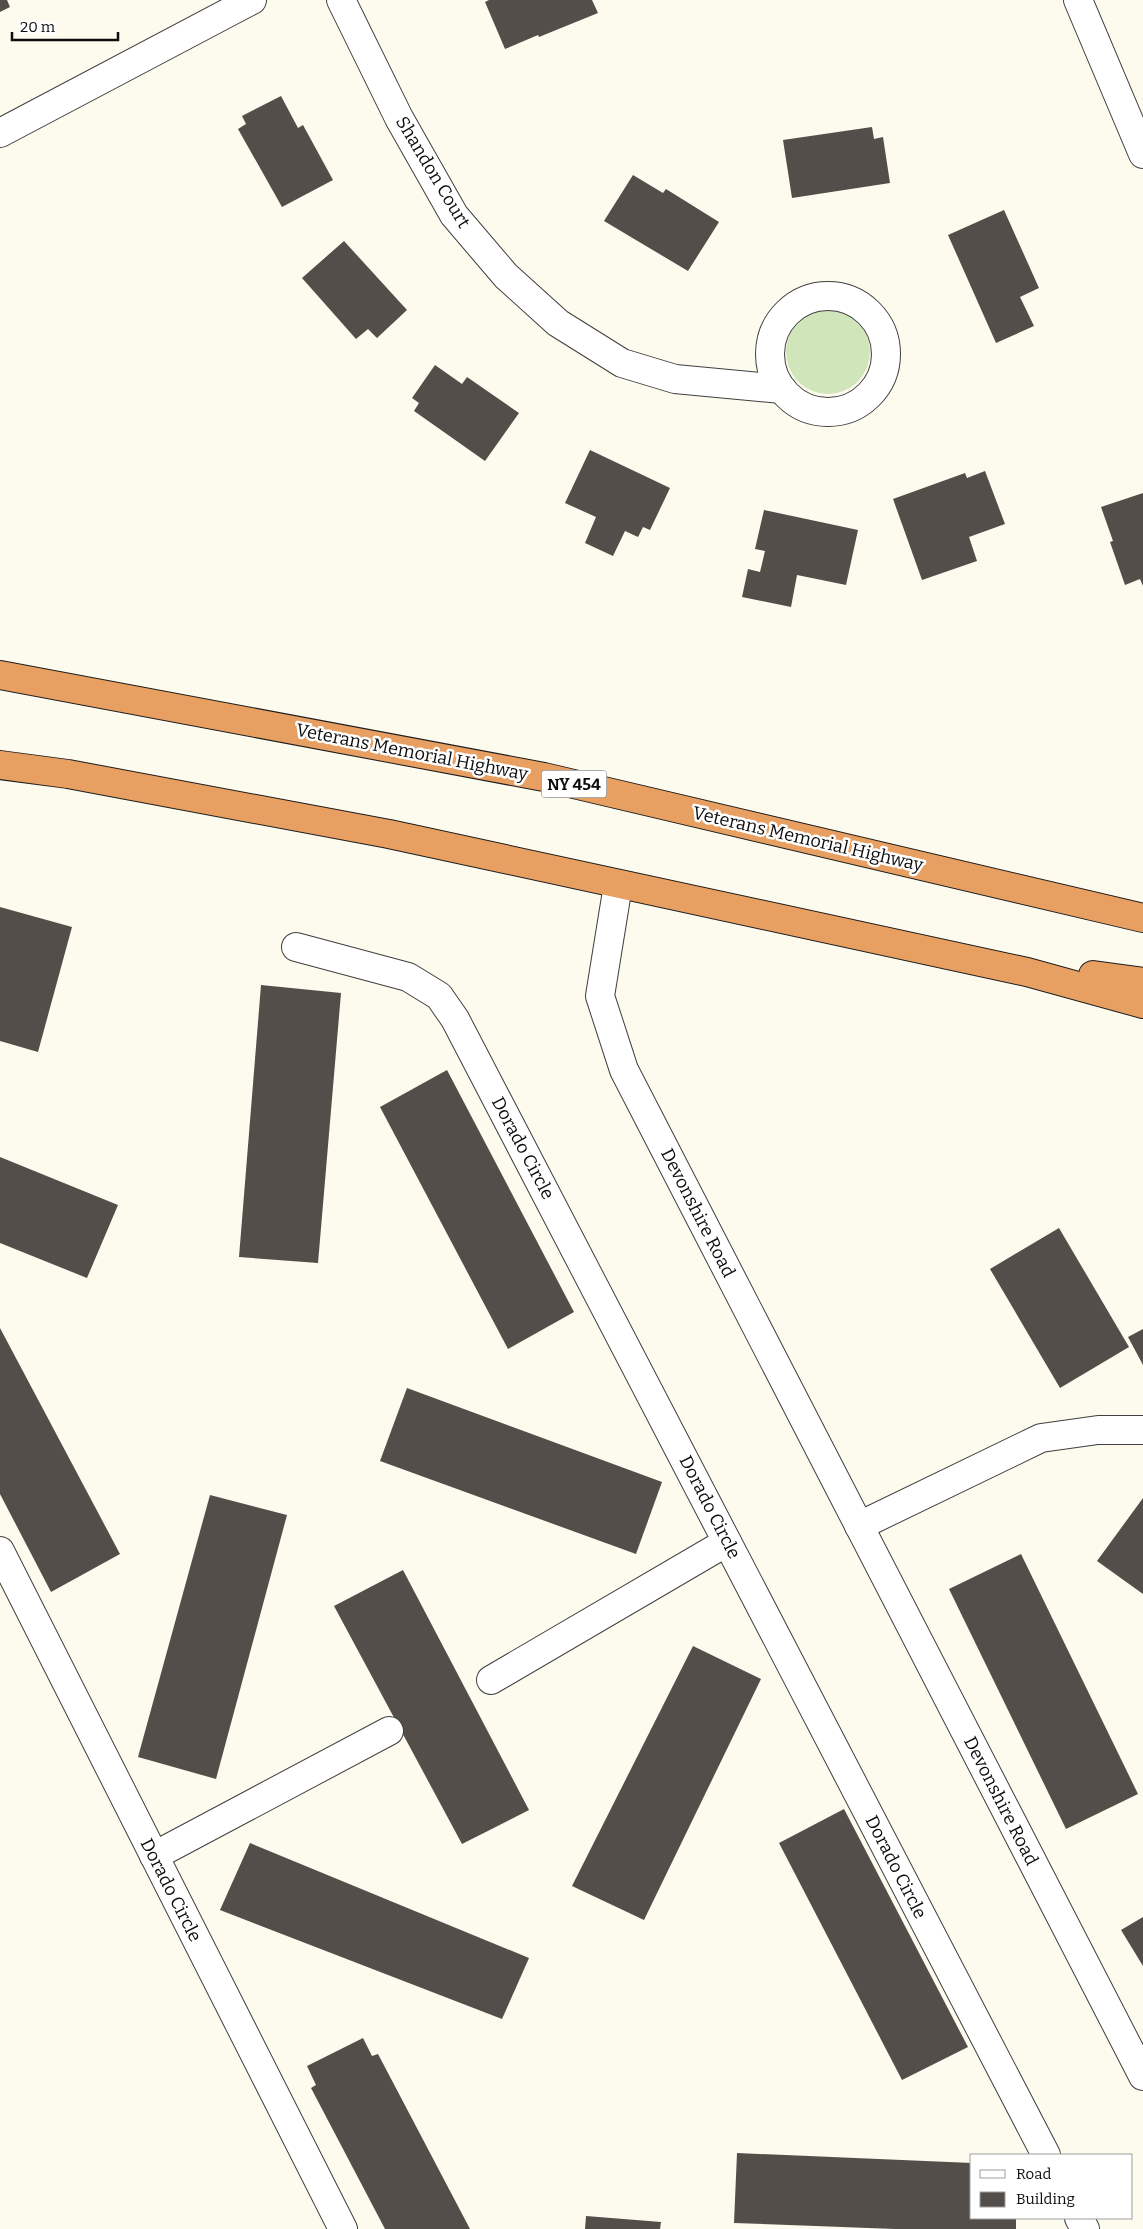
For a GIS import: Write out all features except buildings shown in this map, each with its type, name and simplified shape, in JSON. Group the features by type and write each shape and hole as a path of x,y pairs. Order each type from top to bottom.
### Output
{"highway":[{"name":"Veterans Memorial Highway","path":"0,675 544,777 1143,918"},
{"path":"0,765 68,774 389,834 1027,972 1143,1004"},
{"path":"909,947 1143,982"}],"street":[{"path":"0,133 252,0"},
{"name":"Shandon Court","path":"341,0 399,118 454,215 506,276 558,323 622,363 676,379 782,389"},
{"path":"1078,0 1143,154"},
{"path":"834,296 853,301 868,311 880,327 886,345 886,364 879,382 867,397 851,407 832,412 813,410 796,403 782,389 773,373 770,353 771,344 773,334 782,318 797,304 814,297 834,296"},
{"name":"Devonshire Road","path":"618,885 600,996 624,1070 1143,2076"},
{"name":"Dorado Circle","path":"296,947 408,977 438,996 455,1019 1045,2154"},
{"path":"859,1526 1041,1438 1098,1430 1143,1430"},
{"path":"491,1680 728,1542"},
{"name":"Dorado Circle","path":"0,1551 343,2229"},
{"path":"154,1856 389,1731"}],"green space":[{"path":"828,310 844,313 858,322 867,336 870,352 867,368 858,382 844,391 828,394 812,391 798,382 789,368 786,352 789,336 798,322 812,313"}]}
